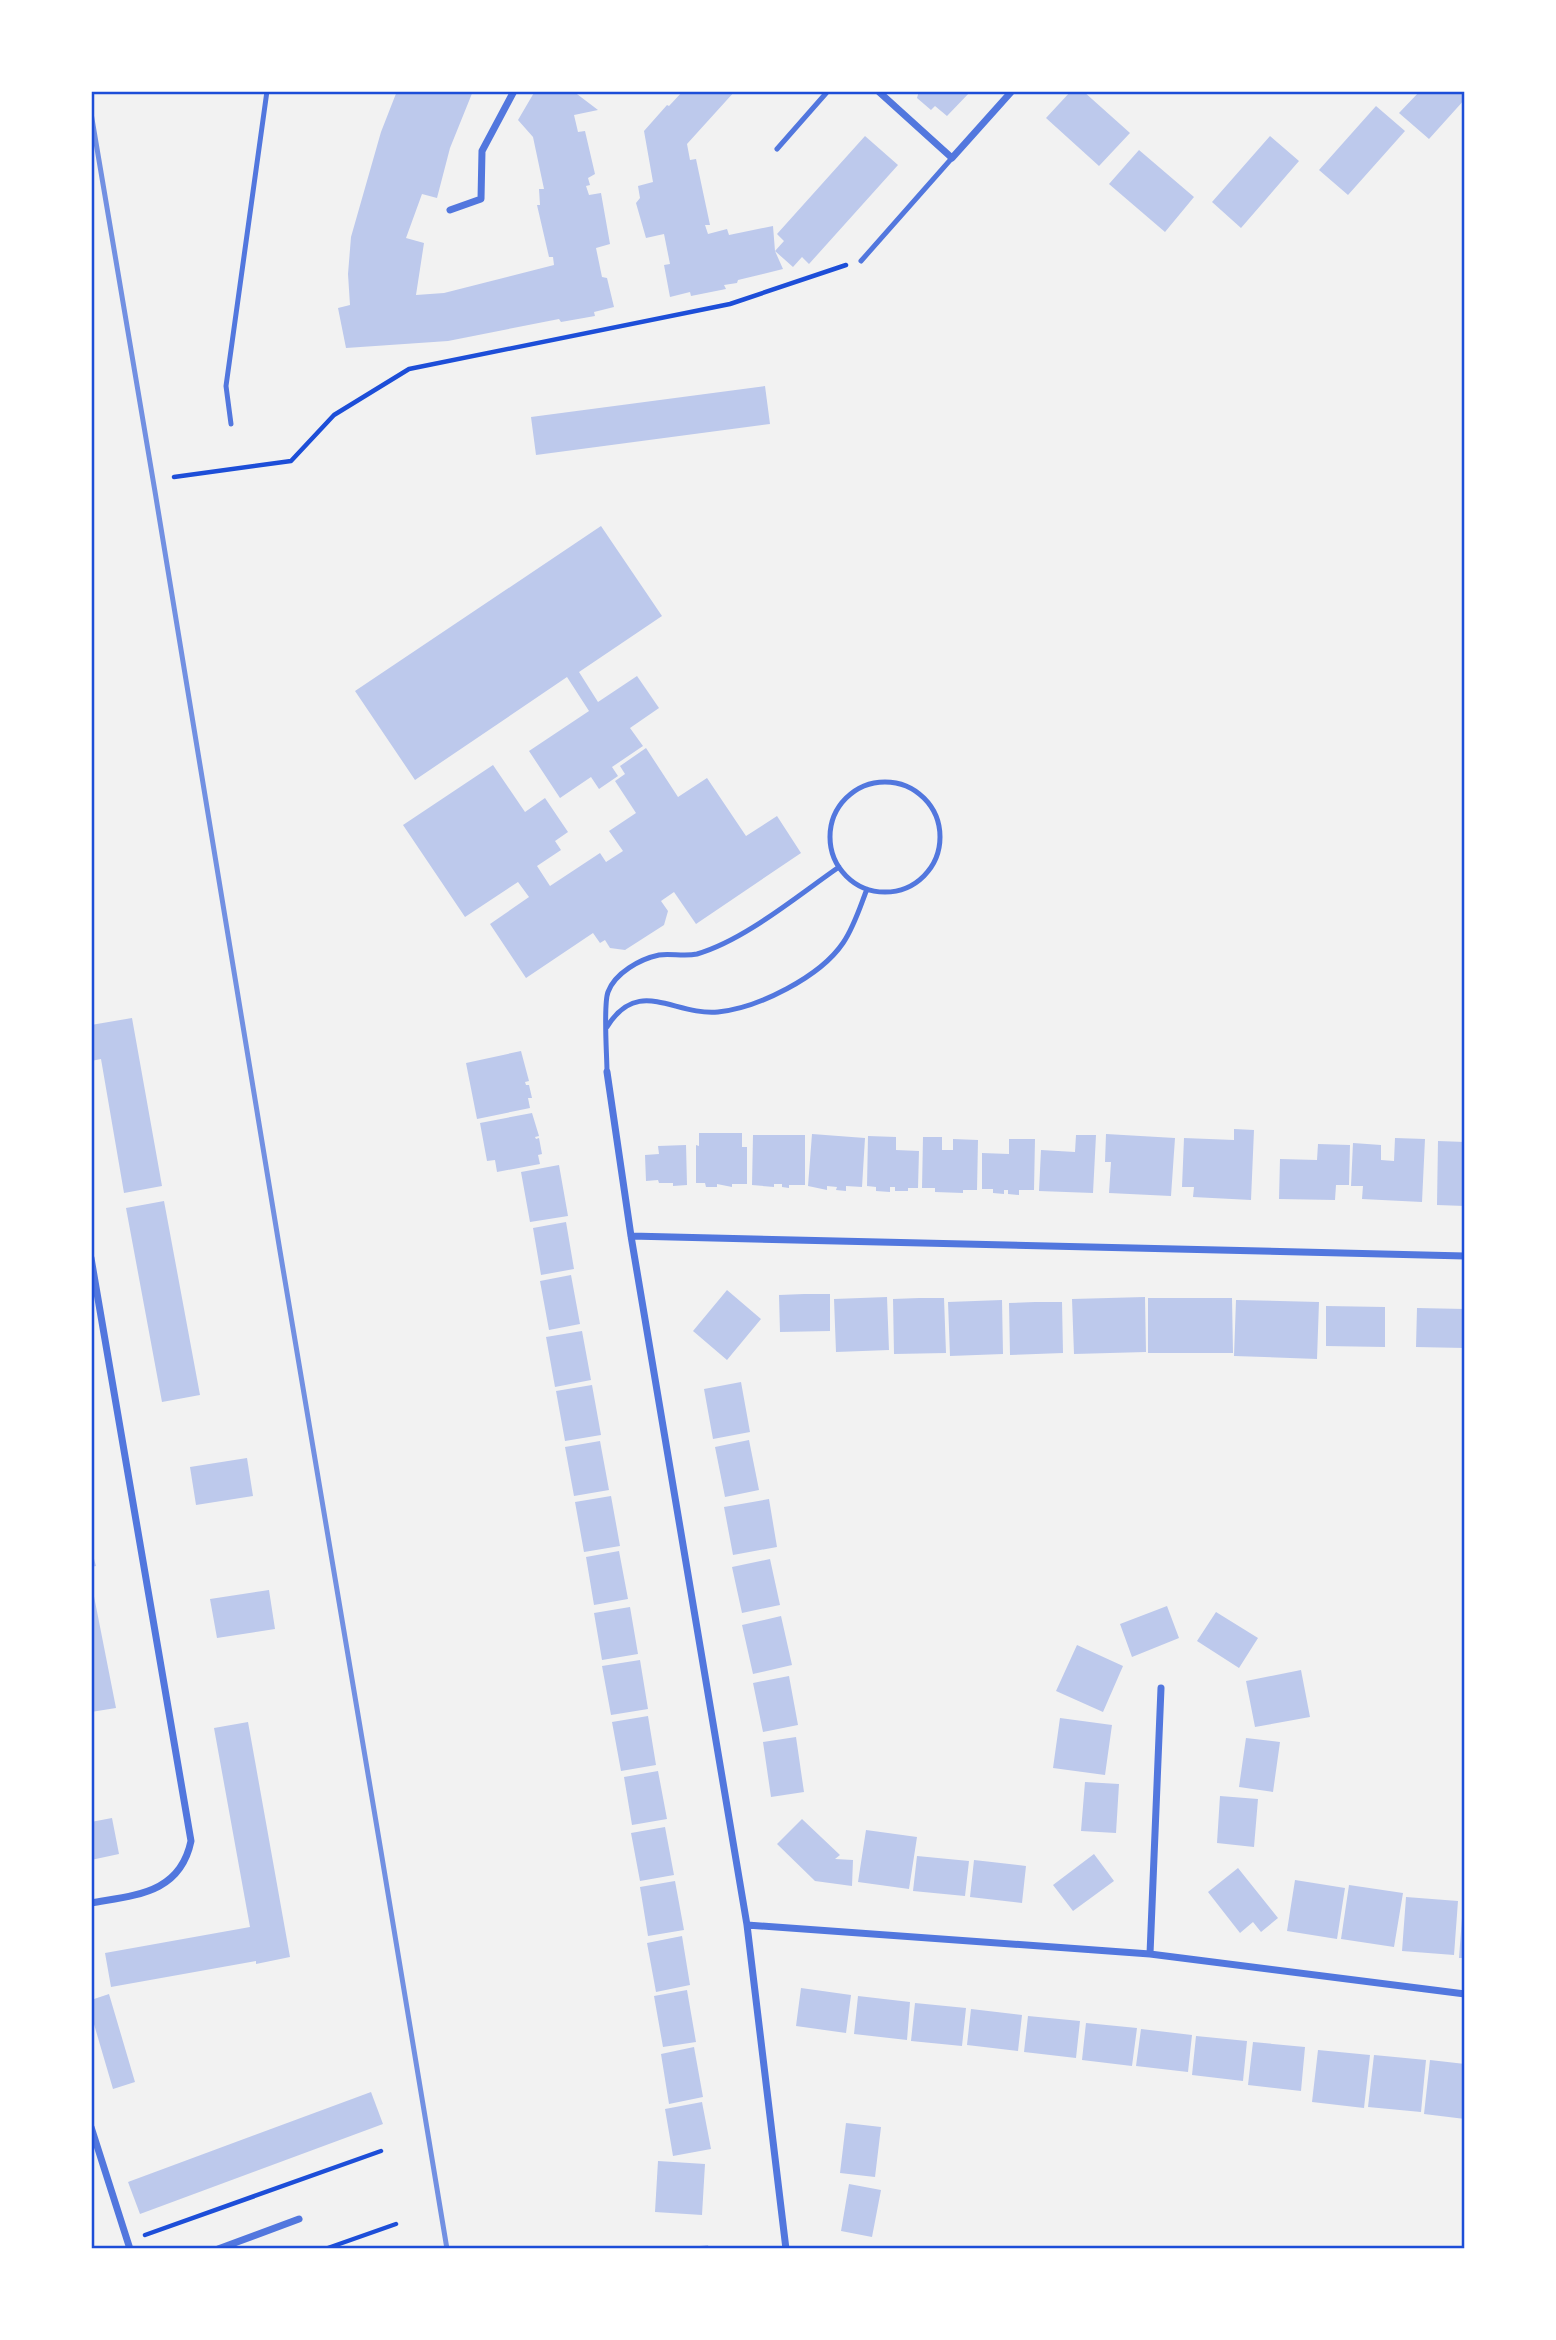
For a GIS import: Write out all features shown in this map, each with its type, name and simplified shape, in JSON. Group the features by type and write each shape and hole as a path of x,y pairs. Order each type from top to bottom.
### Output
{"street":[{"path":"450,210 481,199 482,151 514,91"},
{"path":"878,91 952,158 1012,91"},
{"path":"607,1072 631,1236 747,1925 786,2249"},
{"path":"631,1236 1465,1256"},
{"path":"91,1258 191,1842 187,1859 161,1886 144,1894 91,1903"},
{"path":"1150,1954 1161,1688"},
{"path":"747,1925 1150,1954 1465,1994"},
{"path":"91,2127 128,2245"},
{"path":"218,2249 299,2219"}],"lane":[{"path":"231,424 226,386 267,91"},
{"path":"777,149 828,91"},
{"path":"860,261 952,158"},
{"path":"891,782 909,788 924,798 935,813 940,831 939,849 932,866 920,880 904,889 886,892 867,889 851,881 839,867 832,851 830,834 834,816 843,802 857,790 873,783 891,782"},
{"path":"607,1072 608,991 625,971 641,961 661,955 694,954 729,940 839,867"},
{"path":"607,1027 616,1012 642,1000 696,1012 717,1012 752,1005 785,989 817,969 843,943 867,889"}],"path":[{"path":"174,477 291,461 334,415 409,369 730,303 860,261"},
{"path":"128,2245 381,2151"},
{"path":"325,2249 396,2224"}],"building":[{"path":"397,91 473,91 450,148 437,198 422,194 406,238 424,243 416,295 444,293 554,265 553,257 549,257 537,205 540,205 539,189 544,189 533,137 518,120 535,91 573,91 598,110 574,115 578,132 585,131 595,174 588,178 590,185 586,186 589,195 601,193 610,244 596,248 602,277 607,278 614,307 594,312 595,316 561,322 559,319 448,341 346,348 338,308 350,305 348,274 351,237 381,132"},
{"path":"683,91 735,91 687,144 690,160 696,159 710,225 705,225 708,234 727,229 729,235 773,226 775,251 783,269 738,280 737,283 724,285 726,289 691,296 690,292 670,297 664,265 670,264 664,234 646,238 636,203 640,198 638,186 653,182 644,131"},
{"path":"919,91 971,91 947,116 935,106 931,110 917,98"},
{"path":"1071,91 1083,91 1130,133 1099,166 1046,118"},
{"path":"1420,91 1465,91 1465,99 1429,139 1399,113"},
{"path":"1376,106 1405,131 1348,195 1319,170"},
{"path":"865,136 898,165 809,264 802,257 793,267 775,251 784,241 777,234"},
{"path":"1270,136 1299,161 1241,228 1212,202"},
{"path":"1139,150 1194,197 1165,232 1109,184"},
{"path":"765,386 770,424 536,455 531,417"},
{"path":"601,526 662,616 579,672 598,702 637,676 659,708 630,728 643,746 612,767 618,776 599,789 591,777 560,798 529,751 589,711 567,677 415,780 355,691"},
{"path":"646,748 678,797 707,778 746,836 777,816 801,853 696,924 674,892 661,901 668,911 664,925 625,950 610,948 605,940 600,943 593,933 526,978 490,924 529,897 518,882 465,917 403,825 493,765 525,812 545,798 568,832 555,841 561,850 537,866 550,886 600,853 606,862 623,851 609,831 636,813 615,781 625,774 620,766"},
{"path":"132,1018 162,1186 124,1193 101,1059 91,1061 91,1025"},
{"path":"521,1051 529,1081 525,1082 529,1085 532,1098 528,1098 530,1108 477,1119 466,1063"},
{"path":"532,1113 539,1136 535,1137 539,1138 542,1154 538,1155 540,1164 497,1172 495,1160 487,1161 480,1123"},
{"path":"1234,1129 1254,1130 1251,1200 1193,1197 1194,1187 1182,1187 1184,1138 1234,1140"},
{"path":"699,1133 742,1133 742,1147 747,1147 747,1184 732,1184 732,1187 717,1184 717,1187 706,1187 705,1183 696,1183 696,1145 699,1146"},
{"path":"812,1134 865,1138 862,1187 846,1186 846,1191 836,1190 837,1187 827,1186 827,1190 808,1186"},
{"path":"1106,1134 1175,1138 1171,1196 1109,1193 1111,1162 1105,1162"},
{"path":"753,1135 805,1135 805,1185 789,1185 789,1188 782,1187 782,1184 774,1184 774,1187 752,1185"},
{"path":"1076,1135 1096,1135 1093,1193 1039,1191 1041,1150 1075,1152"},
{"path":"868,1136 896,1137 896,1150 919,1151 918,1188 895,1191 895,1187 890,1187 890,1192 876,1191 876,1187 867,1186"},
{"path":"923,1137 942,1137 942,1150 953,1150 953,1139 978,1140 977,1190 963,1190 963,1193 935,1192 935,1188 922,1188"},
{"path":"1395,1138 1425,1139 1422,1202 1362,1199 1363,1186 1351,1186 1353,1143 1381,1145 1381,1160 1394,1161"},
{"path":"1009,1139 1035,1139 1034,1190 1019,1190 1019,1195 1008,1194 1008,1190 1004,1190 1004,1194 993,1193 993,1189 982,1189 982,1153 1009,1154"},
{"path":"1438,1141 1465,1142 1465,1206 1437,1205"},
{"path":"1318,1144 1350,1145 1349,1185 1336,1185 1335,1200 1279,1199 1280,1159 1317,1160"},
{"path":"686,1145 687,1185 673,1186 673,1183 659,1183 658,1180 646,1181 645,1155 659,1154 658,1146"},
{"path":"559,1165 568,1216 530,1222 521,1172"},
{"path":"164,1201 200,1395 162,1402 126,1208"},
{"path":"566,1222 574,1269 541,1275 533,1228"},
{"path":"571,1275 580,1324 549,1330 540,1281"},
{"path":"727,1290 761,1319 727,1360 693,1331"},
{"path":"830,1294 830,1331 780,1332 779,1295"},
{"path":"887,1297 889,1350 836,1352 834,1299"},
{"path":"1145,1297 1146,1352 1074,1354 1072,1299"},
{"path":"944,1298 946,1353 894,1354 893,1299"},
{"path":"1148,1298 1232,1298 1233,1353 1148,1353"},
{"path":"1002,1300 1003,1354 950,1356 948,1302"},
{"path":"1236,1300 1319,1302 1317,1359 1234,1356"},
{"path":"1062,1302 1063,1353 1010,1355 1009,1303"},
{"path":"1326,1306 1385,1307 1385,1347 1326,1346"},
{"path":"1417,1308 1465,1309 1465,1348 1416,1347"},
{"path":"582,1331 591,1380 555,1387 546,1337"},
{"path":"741,1382 750,1432 713,1439 704,1389"},
{"path":"592,1385 601,1435 565,1441 556,1391"},
{"path":"749,1440 759,1490 725,1497 715,1447"},
{"path":"600,1441 609,1490 574,1496 565,1447"},
{"path":"247,1458 253,1496 196,1505 190,1467"},
{"path":"611,1496 620,1546 584,1552 575,1502"},
{"path":"769,1499 777,1547 733,1555 724,1507"},
{"path":"91,1548 96,1566 91,1567"},
{"path":"619,1551 628,1599 594,1605 586,1557"},
{"path":"770,1559 780,1605 742,1613 732,1567"},
{"path":"91,1581 116,1708 91,1712"},
{"path":"269,1590 275,1629 217,1638 210,1599"},
{"path":"1167,1606 1179,1638 1132,1657 1120,1624"},
{"path":"630,1607 638,1654 602,1660 594,1613"},
{"path":"1216,1612 1258,1638 1239,1668 1197,1641"},
{"path":"781,1616 792,1665 753,1674 742,1625"},
{"path":"1077,1645 1123,1666 1103,1712 1056,1691"},
{"path":"640,1660 648,1709 611,1715 602,1666"},
{"path":"1301,1670 1310,1717 1255,1727 1246,1681"},
{"path":"789,1676 798,1725 763,1732 753,1683"},
{"path":"648,1716 656,1765 621,1771 612,1722"},
{"path":"1060,1718 1112,1725 1105,1775 1053,1768"},
{"path":"248,1722 290,1957 111,1987 105,1953 250,1927 214,1728"},
{"path":"796,1737 804,1792 771,1797 763,1742"},
{"path":"1246,1738 1280,1742 1273,1792 1239,1787"},
{"path":"658,1771 667,1819 632,1825 624,1777"},
{"path":"1085,1782 1119,1784 1116,1833 1081,1831"},
{"path":"1220,1796 1258,1799 1254,1847 1217,1843"},
{"path":"112,1818 119,1854 91,1860 91,1822"},
{"path":"802,1819 840,1855 835,1859 853,1860 852,1886 815,1881 777,1844"},
{"path":"665,1827 674,1875 640,1881 631,1833"},
{"path":"866,1830 917,1837 909,1889 858,1882"},
{"path":"1094,1854 1114,1881 1073,1911 1053,1885"},
{"path":"917,1856 969,1861 965,1896 913,1891"},
{"path":"974,1860 1026,1866 1022,1903 970,1897"},
{"path":"1238,1868 1278,1918 1261,1932 1253,1922 1240,1933 1208,1892"},
{"path":"1295,1880 1345,1888 1337,1939 1287,1931"},
{"path":"675,1881 684,1930 648,1936 640,1887"},
{"path":"1349,1885 1403,1893 1394,1947 1341,1939"},
{"path":"1406,1897 1458,1901 1454,1955 1402,1951"},
{"path":"1462,1918 1465,1918 1465,1958 1459,1958"},
{"path":"682,1936 690,1985 656,1992 647,1943"},
{"path":"801,1988 851,1995 846,2033 796,2026"},
{"path":"687,1990 696,2042 663,2047 654,1996"},
{"path":"109,1994 135,2082 113,2089 91,2014 91,2000"},
{"path":"858,1996 910,2002 907,2040 854,2034"},
{"path":"915,2003 966,2008 962,2046 911,2041"},
{"path":"971,2009 1022,2015 1018,2051 967,2045"},
{"path":"1028,2016 1080,2021 1076,2058 1024,2052"},
{"path":"1086,2023 1137,2028 1132,2066 1082,2060"},
{"path":"1141,2029 1192,2035 1188,2072 1136,2066"},
{"path":"1196,2036 1247,2041 1243,2081 1192,2075"},
{"path":"1253,2042 1305,2047 1301,2091 1248,2085"},
{"path":"694,2047 703,2097 669,2104 661,2054"},
{"path":"1318,2050 1370,2055 1364,2108 1312,2102"},
{"path":"1374,2055 1426,2060 1421,2112 1368,2107"},
{"path":"1430,2060 1465,2064 1465,2119 1424,2114"},
{"path":"371,2092 383,2124 140,2214 128,2182"},
{"path":"702,2102 711,2149 673,2156 665,2109"},
{"path":"846,2123 881,2127 875,2177 840,2173"},
{"path":"658,2161 705,2164 702,2215 655,2212"},
{"path":"849,2184 881,2190 872,2237 841,2231"},
{"path":"708,2245 709,2249 691,2249 691,2247"}],"railway":[{"path":"91,113 447,2249"}]}
